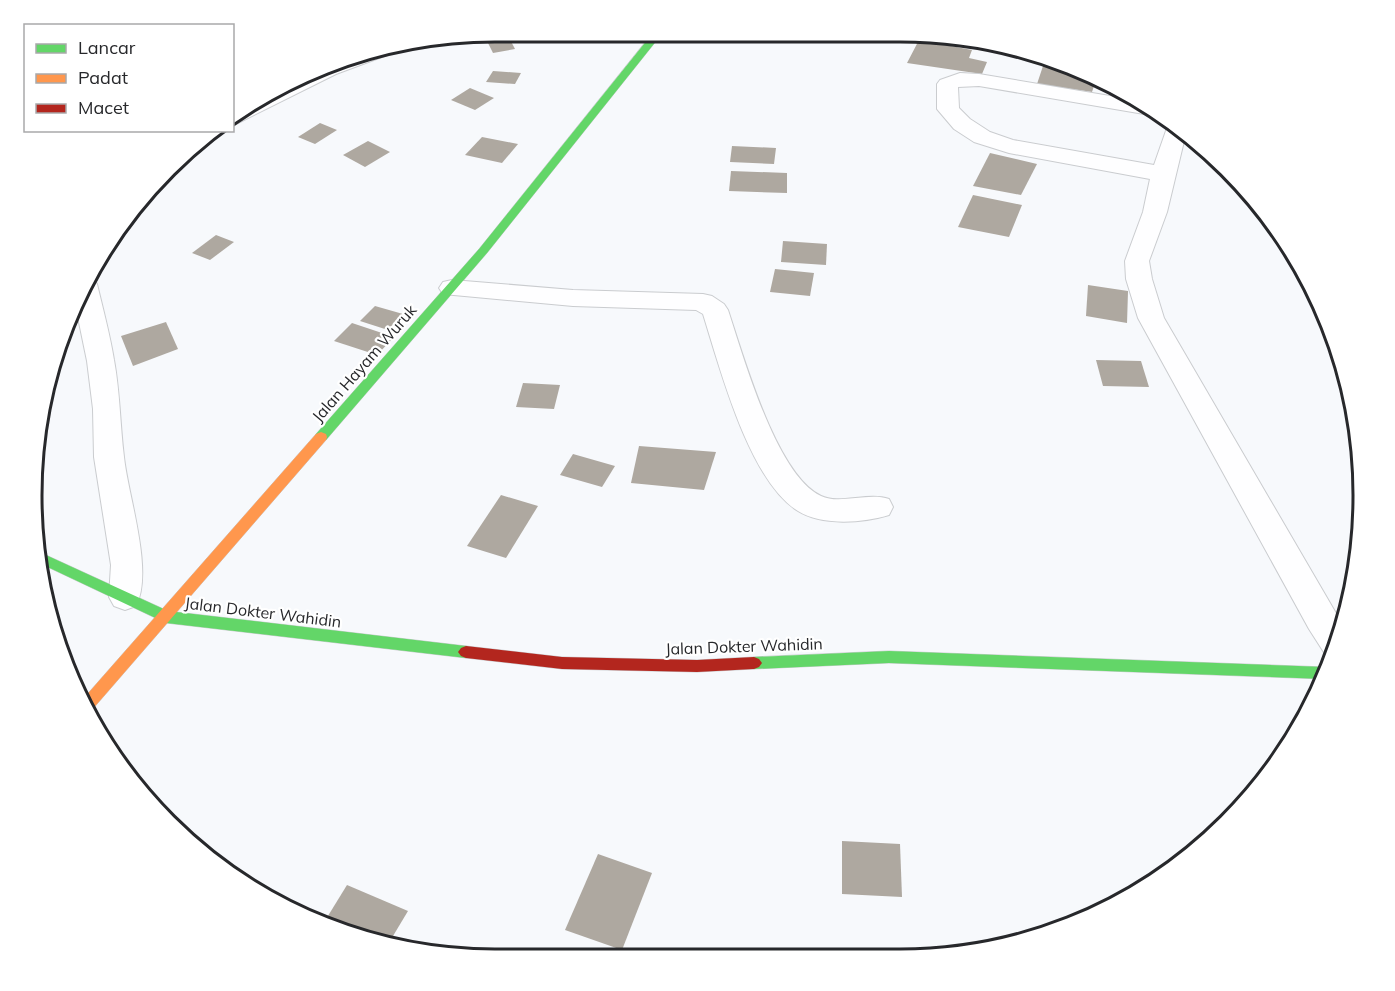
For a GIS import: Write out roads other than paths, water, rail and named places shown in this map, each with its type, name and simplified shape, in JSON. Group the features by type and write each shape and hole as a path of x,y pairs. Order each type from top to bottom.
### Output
{"street":[{"name":"Jalan Hayam Wuruk","path":"92,701 452,288 651,42"},
{"path":"1130,106 979,80 960,79 947,84 948,109 962,124 982,137 1009,146 1163,174"},
{"path":"1175,135 1155,212 1137,261 1139,279 1150,318 1331,635"},
{"path":"452,288 573,298 653,298 704,302 715,310 742,393 778,473 792,492 811,505 834,509 878,507"},
{"path":"87,299 106,399 109,457 127,565 125,597"},
{"name":"Jalan Dokter Wahidin","path":"47,561 166,617 562,663 697,666 889,657 1316,673"}]}
